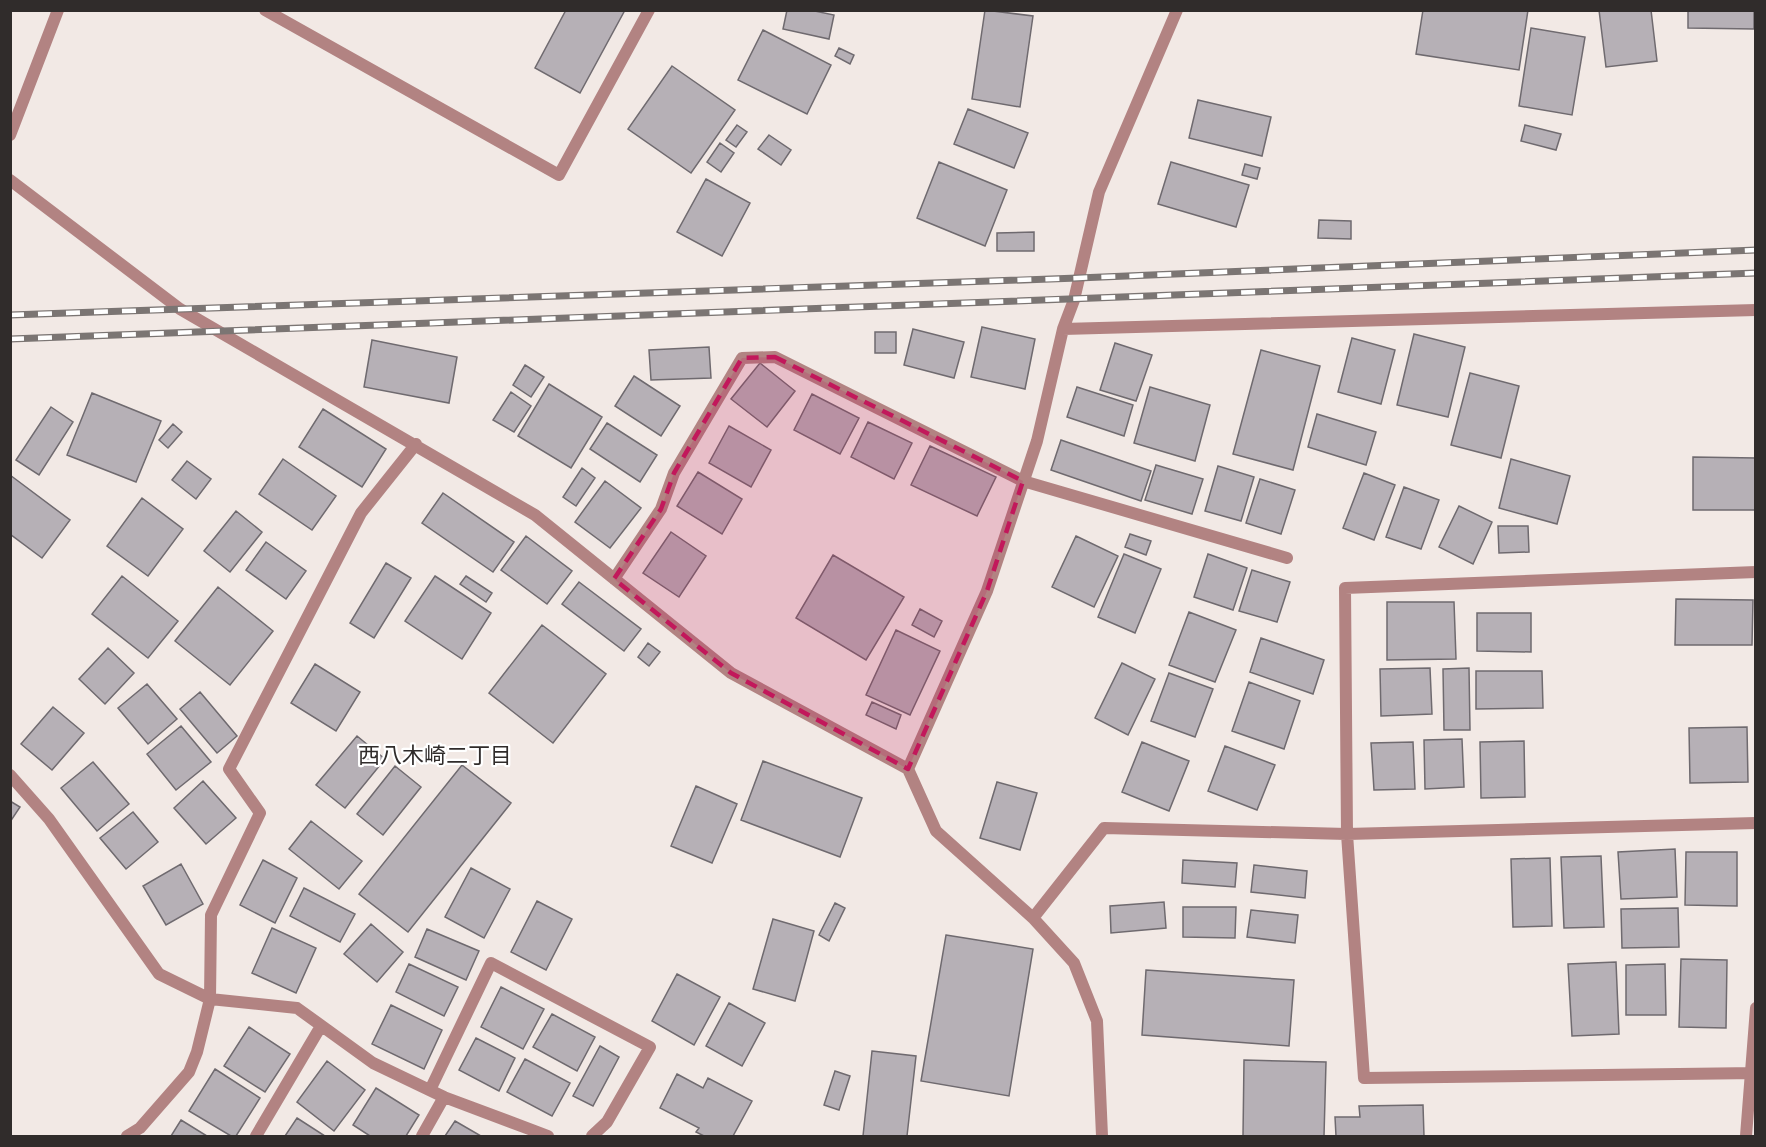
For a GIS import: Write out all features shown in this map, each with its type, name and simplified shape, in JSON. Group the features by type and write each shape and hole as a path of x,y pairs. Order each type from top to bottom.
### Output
{"street":[{"path":"10,135 58,10"},
{"path":"265,10 560,175 649,10"},
{"path":"908,769 987,591 1037,441 1063,329 1074,300 1099,192 1177,10"},
{"path":"10,180 180,309 535,515 731,674 908,769 936,831 1033,918 1074,963 1097,1021 1102,1137"},
{"path":"1063,329 1755,310"},
{"path":"614,579 661,509 674,473 742,358 775,357 1023,481 1287,558"},
{"path":"127,1137 140,1128 189,1072 197,1052 210,999 211,915 260,813 229,769 361,513 416,444"},
{"path":"1754,1073 1364,1078 1347,834 1345,588 1755,572"},
{"path":"10,775 49,819 159,974 210,999 297,1008 373,1063 444,1097 548,1137"},
{"path":"1033,918 1104,828 1347,834 1755,823"},
{"path":"430,1090 491,963 650,1047 607,1122 592,1137"},
{"path":"1746,1137 1754,1073 1755,1008"},
{"path":"256,1137 321,1026"},
{"path":"422,1137 444,1097"}],"highlighted area":[{"path":"775,357 1023,481 987,591 908,769 731,673 614,579 661,509 674,473 742,358"}],"building":[{"path":"566,10 625,10 580,93 535,68"},
{"path":"787,10 810,10 834,15 829,39 783,29"},
{"path":"985,10 1033,16 1020,107 972,99"},
{"path":"1423,10 1528,10 1519,70 1416,54"},
{"path":"1599,10 1651,10 1657,61 1606,67"},
{"path":"1688,10 1754,10 1754,29 1688,28"},
{"path":"1531,28 1585,37 1572,115 1519,106"},
{"path":"763,30 831,65 807,114 738,80"},
{"path":"839,48 854,55 850,64 835,56"},
{"path":"672,66 735,110 691,173 628,129"},
{"path":"1198,100 1271,117 1262,156 1189,138"},
{"path":"968,109 1028,133 1014,168 954,144"},
{"path":"737,125 747,132 736,147 726,140"},
{"path":"1525,125 1561,134 1556,150 1521,141"},
{"path":"769,135 791,150 781,165 758,149"},
{"path":"720,143 734,153 721,172 707,162"},
{"path":"939,162 1007,190 985,246 917,218"},
{"path":"1171,162 1249,185 1236,227 1158,204"},
{"path":"1245,164 1260,168 1257,179 1242,175"},
{"path":"706,179 750,203 722,256 677,232"},
{"path":"1319,220 1351,221 1351,239 1318,238"},
{"path":"1034,232 1034,251 997,251 997,233"},
{"path":"982,327 1035,339 1025,389 971,377"},
{"path":"913,329 964,342 954,378 904,365"},
{"path":"875,332 896,332 896,353 875,353"},
{"path":"1414,334 1465,347 1448,417 1397,405"},
{"path":"1352,338 1395,350 1381,404 1338,392"},
{"path":"372,340 457,357 449,403 364,387"},
{"path":"1115,343 1152,355 1136,401 1100,390"},
{"path":"709,347 711,378 651,380 649,350"},
{"path":"1261,350 1320,366 1293,470 1233,454"},
{"path":"760,363 795,391 767,427 731,399"},
{"path":"525,365 544,377 531,397 513,385"},
{"path":"1470,373 1519,386 1501,458 1451,445"},
{"path":"634,376 680,406 661,436 615,406"},
{"path":"549,384 602,417 571,468 518,436"},
{"path":"1077,387 1133,405 1124,436 1067,417"},
{"path":"1150,387 1210,405 1195,461 1134,443"},
{"path":"511,392 531,406 514,432 493,420"},
{"path":"92,393 161,421 136,482 67,455"},
{"path":"812,394 859,418 840,454 794,430"},
{"path":"51,407 73,422 39,475 16,460"},
{"path":"323,409 386,449 362,487 299,447"},
{"path":"1317,414 1376,432 1366,465 1308,447"},
{"path":"868,422 912,443 894,479 851,457"},
{"path":"607,423 657,455 640,482 590,449"},
{"path":"173,424 182,432 168,448 159,440"},
{"path":"729,426 771,450 751,487 709,463"},
{"path":"1061,440 1151,471 1141,501 1051,470"},
{"path":"930,446 996,477 977,516 911,485"},
{"path":"1693,457 1756,458 1756,510 1693,510"},
{"path":"283,459 336,496 312,530 259,494"},
{"path":"1511,459 1570,476 1557,524 1499,508"},
{"path":"187,461 211,479 196,499 172,480"},
{"path":"1156,465 1203,479 1192,514 1145,500"},
{"path":"1218,466 1254,477 1241,521 1205,511"},
{"path":"582,468 595,478 576,506 563,497"},
{"path":"698,472 742,499 722,534 677,506"},
{"path":"1364,473 1395,485 1374,540 1343,528"},
{"path":"10,475 70,520 42,558 10,534"},
{"path":"1260,479 1295,490 1281,534 1246,523"},
{"path":"605,481 641,508 610,548 575,522"},
{"path":"1404,487 1439,500 1421,549 1386,537"},
{"path":"443,493 514,542 493,572 422,523"},
{"path":"142,498 183,529 148,576 107,546"},
{"path":"1459,506 1492,522 1473,564 1439,547"},
{"path":"236,511 262,532 230,572 204,551"},
{"path":"1498,526 1528,526 1529,552 1499,553"},
{"path":"671,532 706,556 679,597 643,573"},
{"path":"1130,534 1151,541 1146,555 1125,547"},
{"path":"526,536 572,571 547,604 501,570"},
{"path":"1076,536 1118,556 1094,607 1052,587"},
{"path":"266,542 306,571 286,599 246,570"},
{"path":"1124,554 1161,569 1135,633 1098,617"},
{"path":"1208,554 1247,568 1233,610 1194,597"},
{"path":"833,555 904,597 866,660 796,618"},
{"path":"386,563 411,578 374,638 350,623"},
{"path":"1252,570 1290,582 1277,622 1239,611"},
{"path":"122,576 178,621 148,658 92,614"},
{"path":"435,576 491,613 462,659 405,621"},
{"path":"466,576 492,593 486,602 460,584"},
{"path":"579,582 641,629 624,651 562,604"},
{"path":"218,587 273,631 230,685 175,641"},
{"path":"1676,599 1753,600 1752,645 1675,645"},
{"path":"1387,602 1454,602 1456,659 1387,660"},
{"path":"920,609 942,621 934,637 912,625"},
{"path":"1189,612 1236,630 1215,682 1169,665"},
{"path":"1477,613 1531,613 1531,652 1477,651"},
{"path":"542,625 606,674 553,743 489,693"},
{"path":"896,630 940,651 910,715 866,695"},
{"path":"1261,638 1324,660 1313,694 1250,672"},
{"path":"648,643 660,652 649,666 638,657"},
{"path":"108,648 134,673 105,704 79,679"},
{"path":"1122,663 1155,679 1128,735 1095,718"},
{"path":"315,664 360,692 336,731 291,703"},
{"path":"1430,668 1432,714 1381,716 1380,669"},
{"path":"1469,668 1470,730 1444,730 1443,669"},
{"path":"1476,671 1542,671 1543,708 1476,709"},
{"path":"1169,673 1213,689 1195,737 1151,721"},
{"path":"1249,682 1300,701 1284,749 1232,731"},
{"path":"147,684 177,719 148,744 118,708"},
{"path":"200,692 237,736 217,753 180,709"},
{"path":"872,702 901,715 896,729 866,715"},
{"path":"53,707 84,733 52,770 21,744"},
{"path":"181,726 211,762 176,790 147,754"},
{"path":"1747,727 1748,782 1690,783 1689,728"},
{"path":"357,736 385,759 345,808 316,785"},
{"path":"1462,739 1464,787 1425,789 1424,740"},
{"path":"1524,741 1525,797 1481,798 1480,742"},
{"path":"1142,742 1189,761 1169,811 1122,792"},
{"path":"1413,742 1415,789 1374,790 1371,743"},
{"path":"1225,746 1275,765 1257,810 1208,791"},
{"path":"763,761 862,798 840,857 741,820"},
{"path":"93,762 129,804 97,831 61,788"},
{"path":"462,765 511,803 408,932 359,894"},
{"path":"395,766 421,787 383,835 357,814"},
{"path":"203,781 236,818 206,844 174,808"},
{"path":"997,782 1037,793 1020,850 980,838"},
{"path":"696,786 737,804 712,863 671,846"},
{"path":"10,801 20,807 10,822"},
{"path":"133,812 158,842 126,869 100,838"},
{"path":"311,821 362,861 339,889 289,849"},
{"path":"1675,849 1677,897 1621,899 1618,852"},
{"path":"1686,852 1737,852 1737,906 1685,905"},
{"path":"1601,856 1604,927 1564,928 1561,857"},
{"path":"1550,858 1552,926 1513,927 1511,859"},
{"path":"263,860 297,878 275,923 240,905"},
{"path":"1183,860 1237,863 1235,887 1182,883"},
{"path":"181,864 203,904 166,925 143,886"},
{"path":"1254,865 1307,871 1305,898 1251,892"},
{"path":"471,868 510,889 484,938 445,917"},
{"path":"304,888 355,914 340,942 290,916"},
{"path":"537,901 572,919 546,970 511,952"},
{"path":"1164,902 1166,928 1111,933 1110,906"},
{"path":"835,903 845,908 829,941 819,935"},
{"path":"1183,907 1236,907 1235,938 1183,937"},
{"path":"1678,908 1679,947 1622,948 1621,909"},
{"path":"1251,910 1298,915 1295,943 1247,937"},
{"path":"773,919 814,931 795,1001 753,989"},
{"path":"371,924 403,952 377,982 344,954"},
{"path":"272,928 316,948 296,993 252,973"},
{"path":"427,929 479,951 466,980 415,957"},
{"path":"946,935 1033,949 1009,1096 921,1081"},
{"path":"1681,959 1727,960 1726,1028 1679,1027"},
{"path":"1616,962 1619,1034 1572,1036 1568,964"},
{"path":"409,964 458,987 444,1016 396,992"},
{"path":"1665,964 1666,1015 1626,1015 1626,965"},
{"path":"1146,970 1294,980 1289,1046 1142,1035"},
{"path":"677,974 720,997 694,1045 652,1021"},
{"path":"501,987 544,1009 523,1049 481,1027"},
{"path":"729,1003 765,1023 742,1066 706,1046"},
{"path":"391,1005 442,1030 424,1069 372,1044"},
{"path":"552,1014 595,1037 577,1071 533,1047"},
{"path":"249,1027 290,1054 265,1092 224,1066"},
{"path":"476,1038 515,1058 499,1091 459,1070"},
{"path":"600,1046 619,1057 593,1106 573,1096"},
{"path":"872,1051 916,1056 907,1136 863,1136"},
{"path":"525,1059 570,1083 552,1116 507,1092"},
{"path":"1244,1060 1326,1062 1324,1136 1243,1136"},
{"path":"327,1061 365,1090 334,1131 297,1102"},
{"path":"215,1069 260,1098 236,1136 231,1136 189,1111"},
{"path":"835,1071 850,1076 839,1110 824,1105"},
{"path":"677,1074 703,1088 708,1078 752,1101 733,1136 704,1136 696,1132 699,1128 660,1108"},
{"path":"376,1088 419,1115 406,1136 370,1136 353,1125"},
{"path":"1423,1105 1424,1136 1336,1136 1335,1117 1360,1117 1359,1106"},
{"path":"297,1118 325,1136 285,1136"},
{"path":"181,1120 207,1136 171,1136"},
{"path":"455,1121 481,1136 445,1136"}],"railway":[{"path":"10,315 1078,278 1756,250"},
{"path":"10,339 1756,273"}],"district":[{"name":"西八木崎二丁目","path":"435,755"}]}
